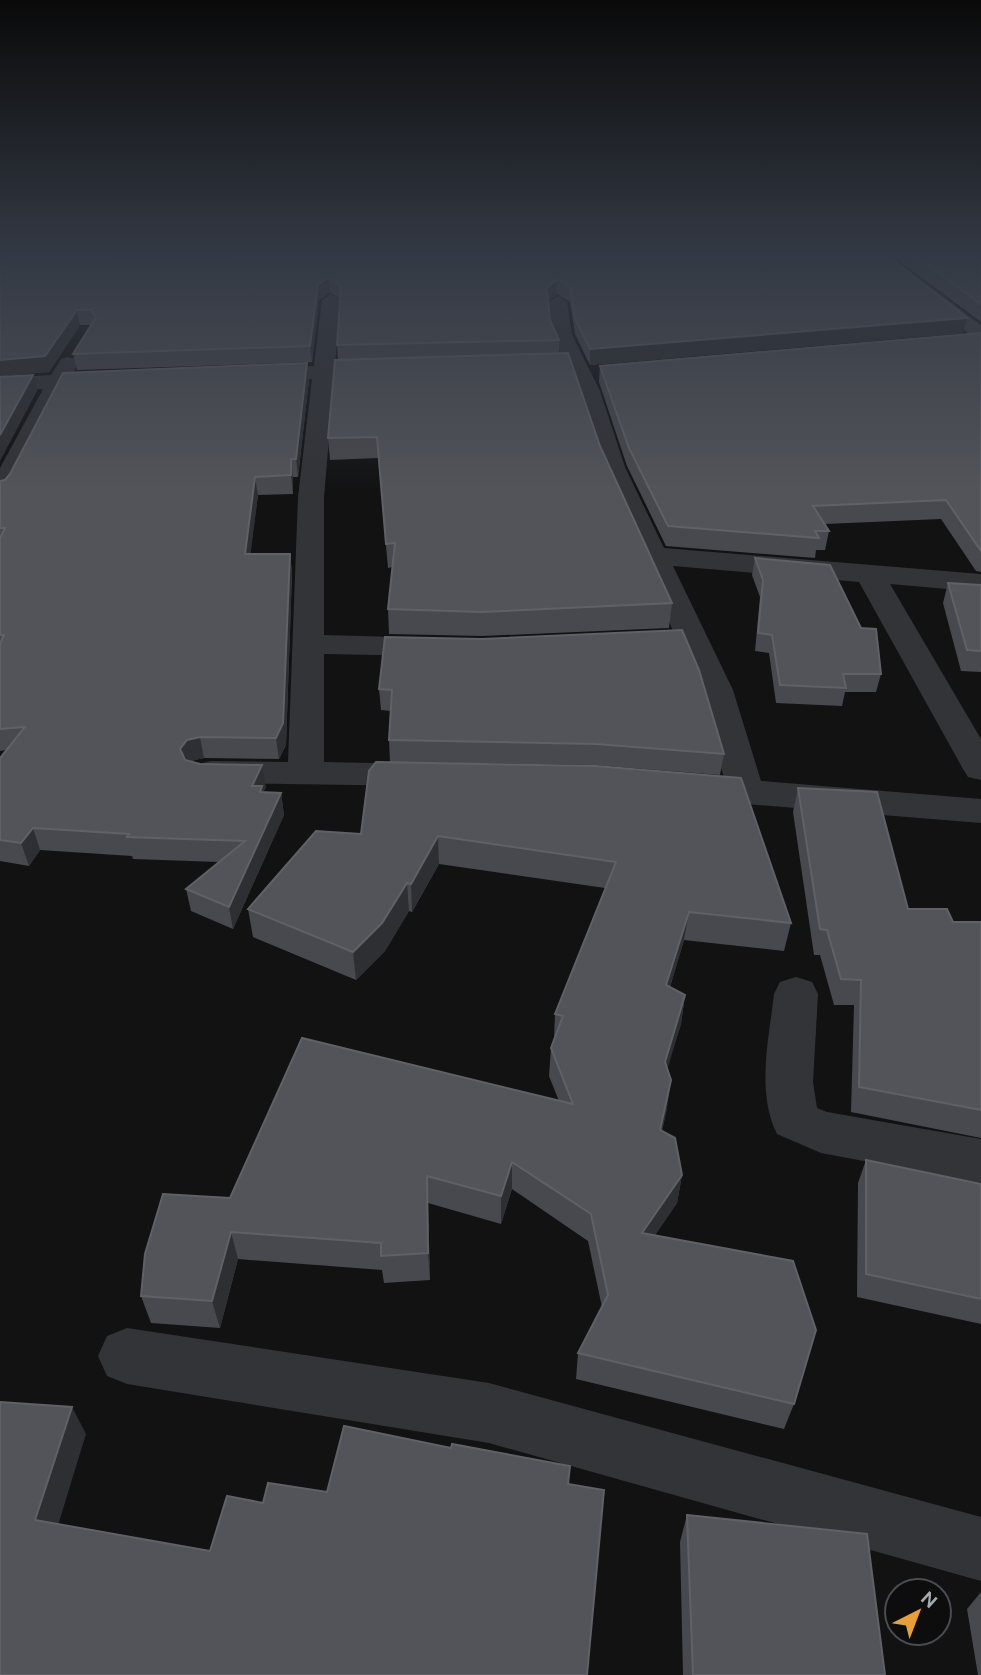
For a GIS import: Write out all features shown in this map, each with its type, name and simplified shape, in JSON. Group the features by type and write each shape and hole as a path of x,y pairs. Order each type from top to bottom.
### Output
{"street":[{"path":"306,773 311,497 328,334"},
{"path":"562,334 579,370 613,467 655,556 679,639 716,690 746,792"},
{"path":"953,343 971,334"},
{"path":"0,491 57,381 81,342"},
{"path":"548,365 609,373"},
{"path":"232,374 409,370"},
{"path":"0,385 125,376"},
{"path":"655,556 981,583"},
{"path":"870,575 981,769"},
{"path":"308,644 468,648"},
{"path":"205,772 453,775"},
{"path":"663,785 981,811"},
{"path":"796,995 789,1082 794,1119 821,1132 981,1161"},
{"path":"127,1356 489,1413 981,1549"}],"building":[{"path":"0,334 60,334 45,356 0,360"},
{"path":"85,334 312,334 310,346 73,354"},
{"path":"338,334 556,334 559,340 337,345"},
{"path":"583,334 770,334 590,349"},
{"path":"981,334 981,551 946,500 813,506 829,531 815,531 819,538 668,526 629,448 600,366"},
{"path":"568,353 600,446 672,603 482,612 388,609 395,543 386,544 377,437 328,438 335,360"},
{"path":"307,363 296,459 291,459 291,475 255,477 245,554 290,554 283,723 276,738 200,737 187,740 180,749 185,760 200,764 262,765 252,786 262,786 260,792 281,793 229,907 186,889 245,841 127,837 129,834 33,828 21,843 0,840 0,758 25,727 0,729 0,644 4,635 0,635 0,538 5,528 0,528 0,481 10,474 63,373"},
{"path":"33,375 0,435 0,377"},
{"path":"755,558 830,565 861,628 876,629 881,674 843,674 846,688 780,685 772,635 758,633 763,580"},
{"path":"948,583 981,585 981,651 967,650"},
{"path":"682,630 699,670 724,754 596,744 389,740 392,690 379,689 385,637 482,639"},
{"path":"376,762 596,766 741,778 791,923 689,912 666,985 685,995 665,1062 671,1080 660,1130 675,1138 682,1175 642,1233 793,1261 816,1330 794,1404 578,1353 608,1295 591,1214 512,1162 501,1196 427,1176 428,1253 381,1256 381,1243 231,1232 212,1301 141,1296 145,1254 163,1194 230,1198 302,1038 573,1104 551,1048 563,1016 555,1014 616,862 438,836 411,884 407,883 382,923 353,952 248,909 316,831 361,834 369,771"},
{"path":"798,788 877,792 908,909 947,909 953,922 981,922 981,1110 859,1087 861,980 841,979 827,930 820,929"},
{"path":"866,1160 981,1184 981,1299 866,1274"},
{"path":"0,1402 72,1407 35,1520 210,1551 227,1496 263,1503 268,1483 327,1492 344,1426 451,1448 452,1444 570,1466 568,1484 604,1490 587,1675 0,1675"},
{"path":"687,1515 867,1534 885,1675 693,1675"}]}
